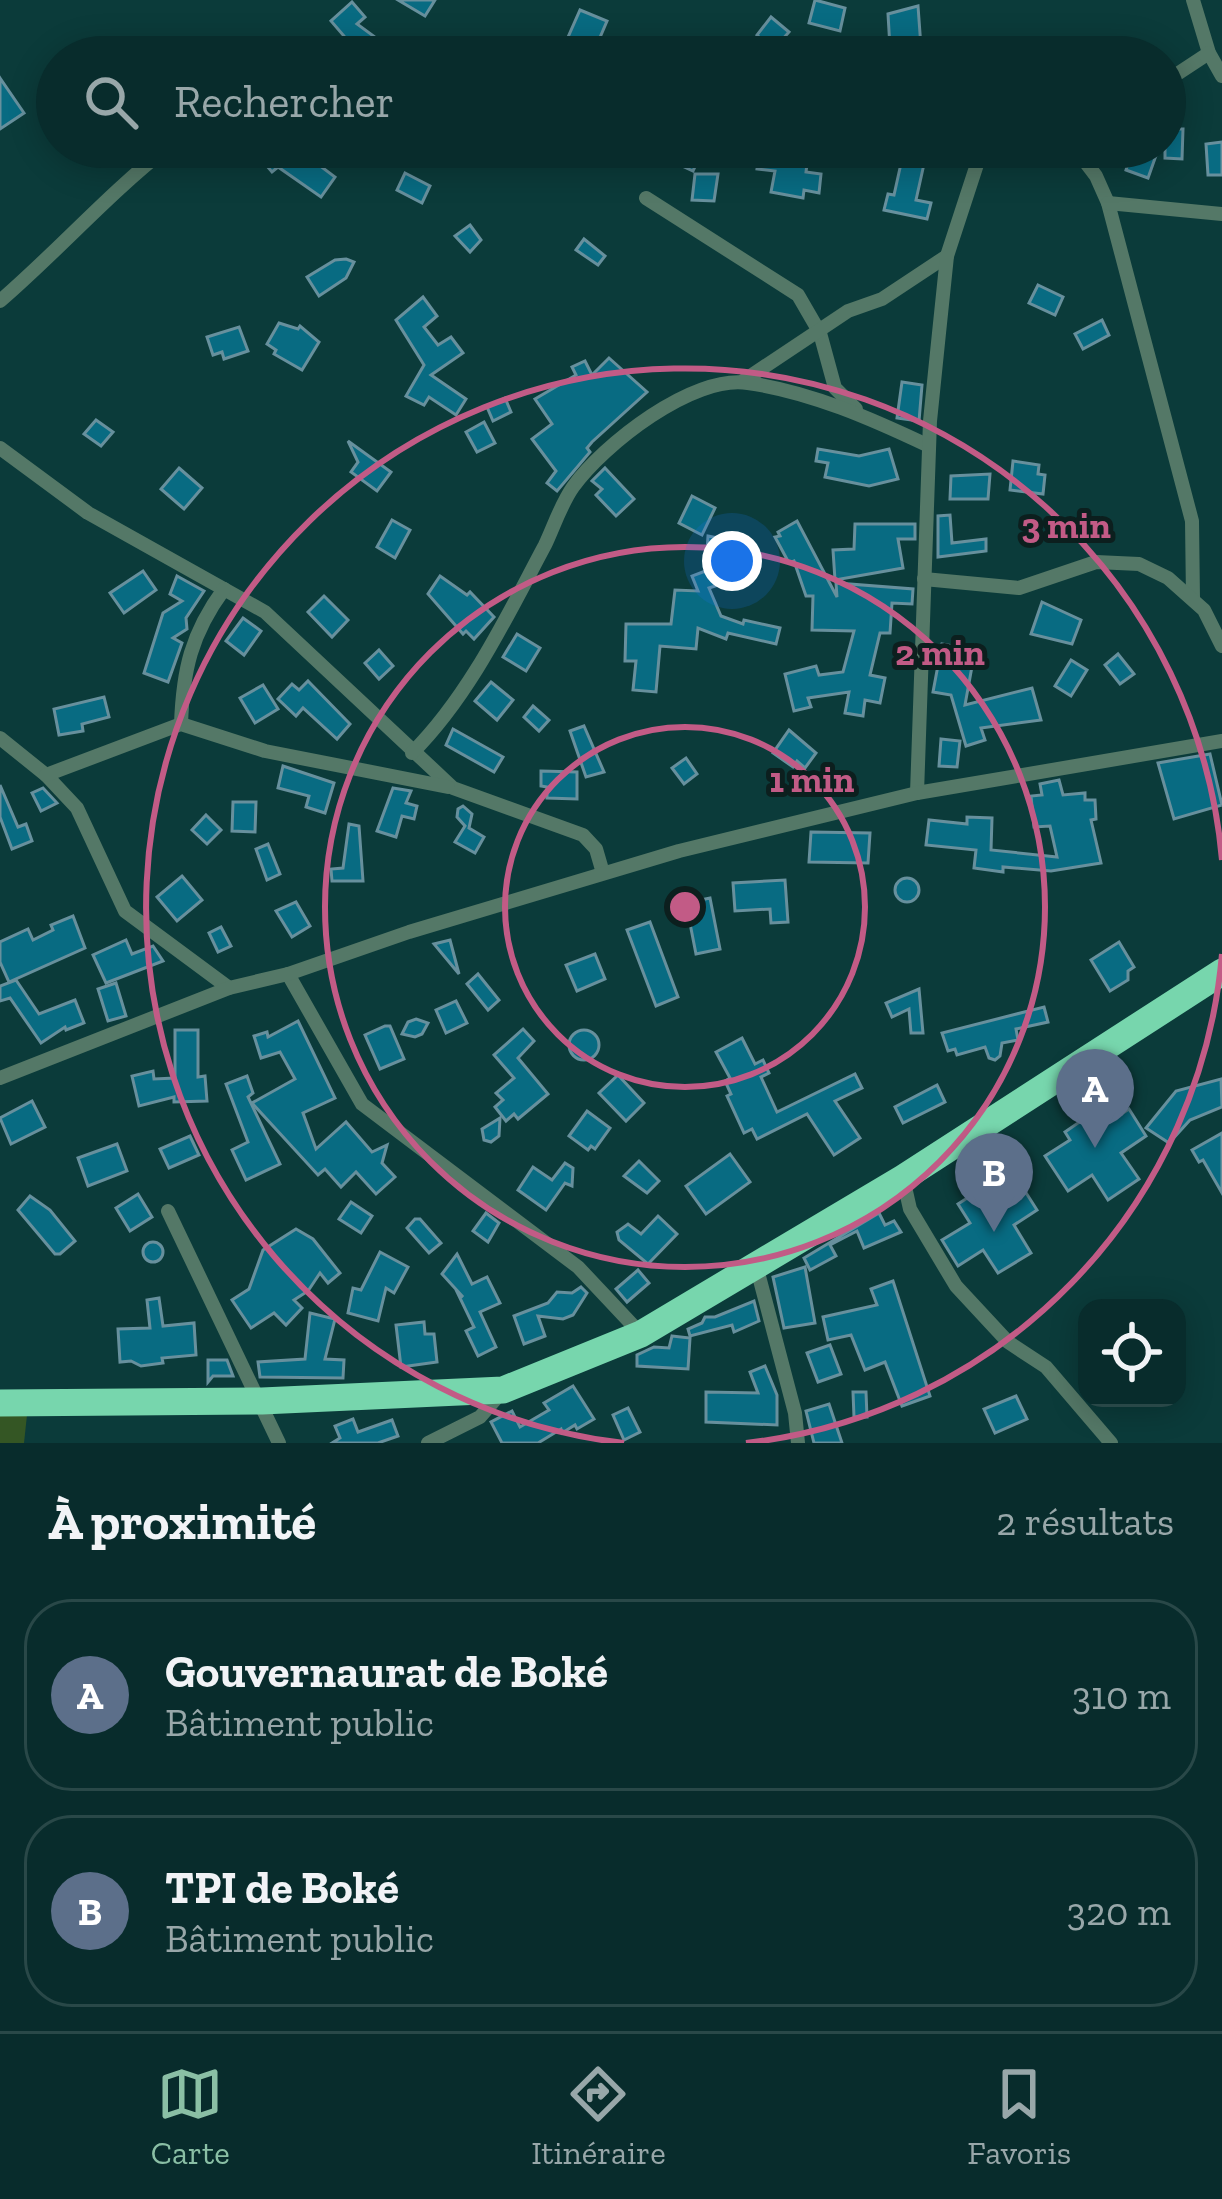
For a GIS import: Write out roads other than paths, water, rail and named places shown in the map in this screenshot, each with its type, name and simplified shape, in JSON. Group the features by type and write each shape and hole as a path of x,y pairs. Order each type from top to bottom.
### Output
{"highway":[{"path":"0,1402 262,1401 503,1390 641,1334 903,1178 1222,972"}],"street":[{"path":"1193,0 1209,53 1222,76"},
{"path":"1186,68 1209,53"},
{"path":"0,301 141,168"},
{"path":"917,793 929,446 947,256 976,168"},
{"path":"1090,168 1108,203 1192,521 1193,599"},
{"path":"646,198 798,295 820,333 836,388 859,413"},
{"path":"1108,203 1222,214"},
{"path":"412,753 438,727 496,634 571,490 605,450 694,391 743,381 848,311 882,299 947,256"},
{"path":"743,381 859,413 929,446"},
{"path":"0,448 88,513 265,612 453,788"},
{"path":"924,579 1019,588 1096,562 1138,564 1168,578 1193,599 1222,646"},
{"path":"181,724 183,672 205,614 224,589"},
{"path":"46,775 181,724 265,751 453,788 583,835 596,849 603,873"},
{"path":"0,738 77,808 124,911 230,988"},
{"path":"0,1078 230,988 288,974 679,850 917,793 1222,741"},
{"path":"288,974 362,1104 578,1267 641,1334"},
{"path":"903,1178 910,1209 956,1286 1008,1342 1046,1367 1111,1443"},
{"path":"168,1211 279,1443"},
{"path":"756,1265 795,1412 798,1443"},
{"path":"428,1443 480,1417 503,1390"}],"place":[{"name":"Gouvernaurat de Boké","path":"1095,1148"},
{"name":"TPI de Boké","path":"994,1232"}]}
